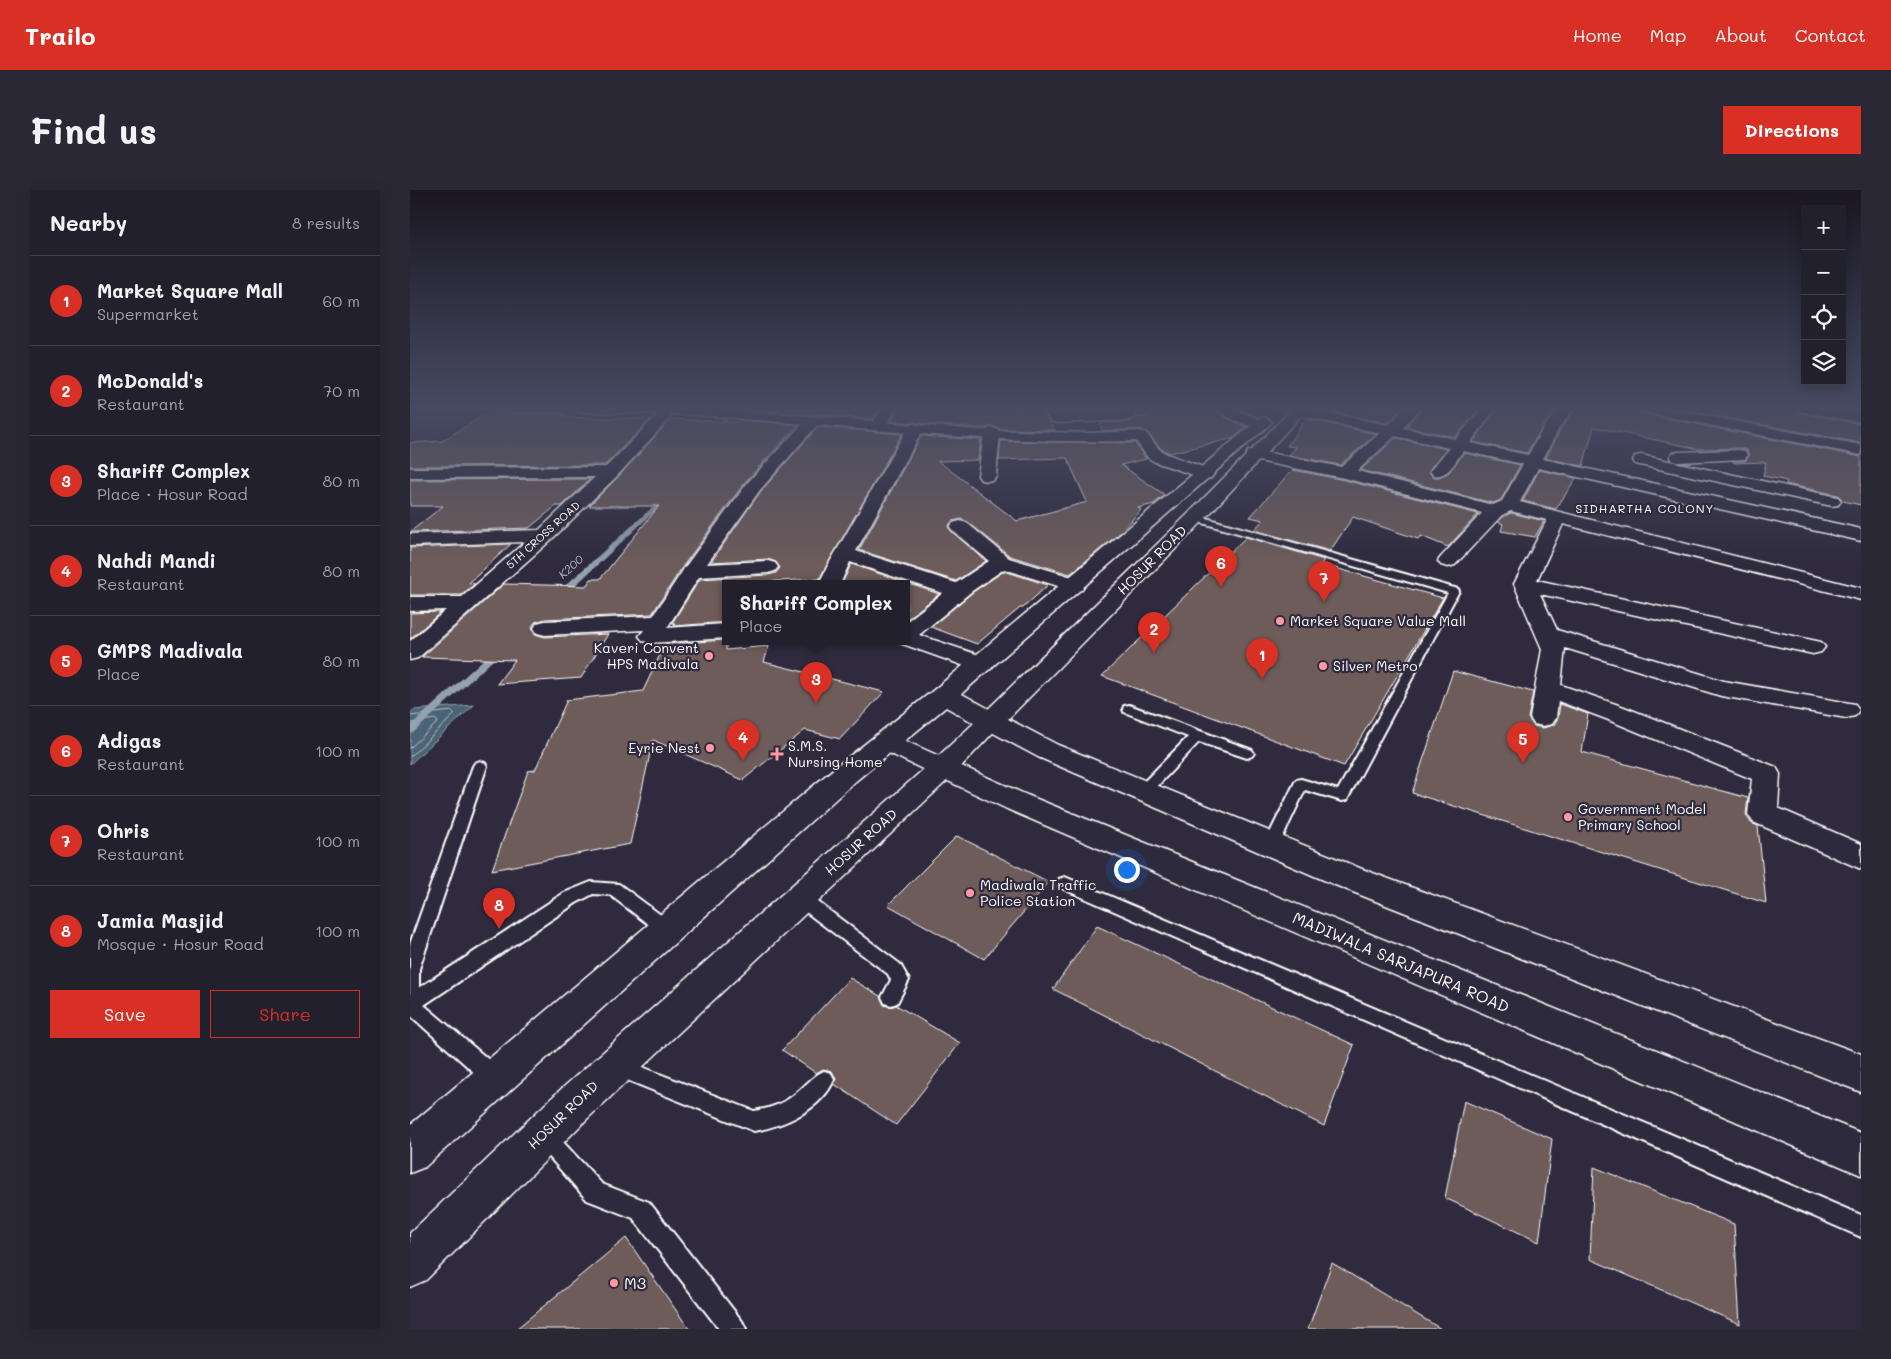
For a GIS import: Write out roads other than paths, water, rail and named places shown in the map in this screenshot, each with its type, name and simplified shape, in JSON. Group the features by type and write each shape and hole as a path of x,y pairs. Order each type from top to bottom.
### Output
{"main road":[{"name":"5TH CROSS ROAD","path":"410,653 544,536 623,461"},
{"path":"722,631 651,636 692,571 773,461"},
{"path":"832,580 897,461"},
{"path":"987,476 989,461"},
{"path":"1170,461 1205,474"},
{"name":"HOSUR ROAD","path":"410,1152 885,741 982,664 1220,461"},
{"name":"HOSUR ROAD","path":"410,1264 616,1065 943,768 1195,518 1248,461"},
{"path":"1287,461 1345,472 1502,508 1557,518 1861,594"},
{"path":"1345,472 1357,461"},
{"path":"1439,471 1447,461"},
{"path":"1530,461 1861,535"},
{"path":"1611,480 1639,461"},
{"path":"1646,461 1832,501"},
{"path":"1448,561 1502,508 1534,462"},
{"path":"410,474 611,472"},
{"path":"1525,584 1557,518"},
{"path":"960,527 1002,562 1074,585"},
{"path":"410,540 544,536"},
{"path":"845,554 958,591"},
{"path":"910,631 984,571 1002,562"},
{"path":"692,571 768,567"},
{"path":"1525,584 1554,649 1543,718"},
{"path":"1525,584 1812,647"},
{"path":"410,604 467,603"},
{"path":"545,628 660,622"},
{"path":"1548,635 1721,688 1846,710"},
{"path":"910,639 982,664"},
{"path":"1548,689 1615,713 1766,774 1764,814 1861,857"},
{"path":"944,695 1048,751 1360,882 1861,1073"},
{"name":"MADIWALA SARJAPURA ROAD","path":"885,741 1017,802 1861,1154"}],"lane":[{"path":"1195,518 1454,591 1342,796 1301,784 1272,845"},
{"path":"1129,709 1197,736 1247,753"},
{"path":"1143,792 1197,736"},
{"path":"480,766 410,969 410,1004 495,1078"},
{"path":"1065,883 1861,1226"},
{"path":"410,1004 570,898 591,888 613,889 667,929"},
{"path":"800,898 894,970 900,980 891,998"},
{"path":"616,1065 754,1121 774,1118 792,1110 806,1100 824,1080"},
{"path":"543,1134 595,1192 641,1210 734,1329"}],"water":[{"path":"474,705 410,764 410,713 414,710"}],"waterway":[{"name":"K200","path":"560,595 667,497"},
{"name":"K200","path":"410,731 499,650"}],"place":[{"name":"Adigas","path":"1221,587"},
{"name":"Ohris","path":"1324,602"},
{"name":"Market Square Value Mall","path":"1280,621"},
{"name":"McDonald's","path":"1154,653"},
{"name":"Kaveri Convent HPS Madivala","path":"709,656"},
{"name":"Silver Metro","path":"1323,666"},
{"name":"Market Square Mall","path":"1262,679"},
{"name":"Shariff Complex","path":"816,703"},
{"name":"Eyrie Nest","path":"710,748"},
{"name":"S.M.S. Nursing Home","path":"777,754"},
{"name":"Nahdi Mandi","path":"743,761"},
{"name":"GMPS Madivala","path":"1523,763"},
{"name":"Government Model Primary School","path":"1568,817"},
{"name":"Madiwala Traffic Police Station","path":"970,893"},
{"name":"Jamia Masjid","path":"499,929"},
{"name":"M3","path":"614,1283"}],"district":[{"name":"SIDHARTHA COLONY","path":"1645,509"}]}
